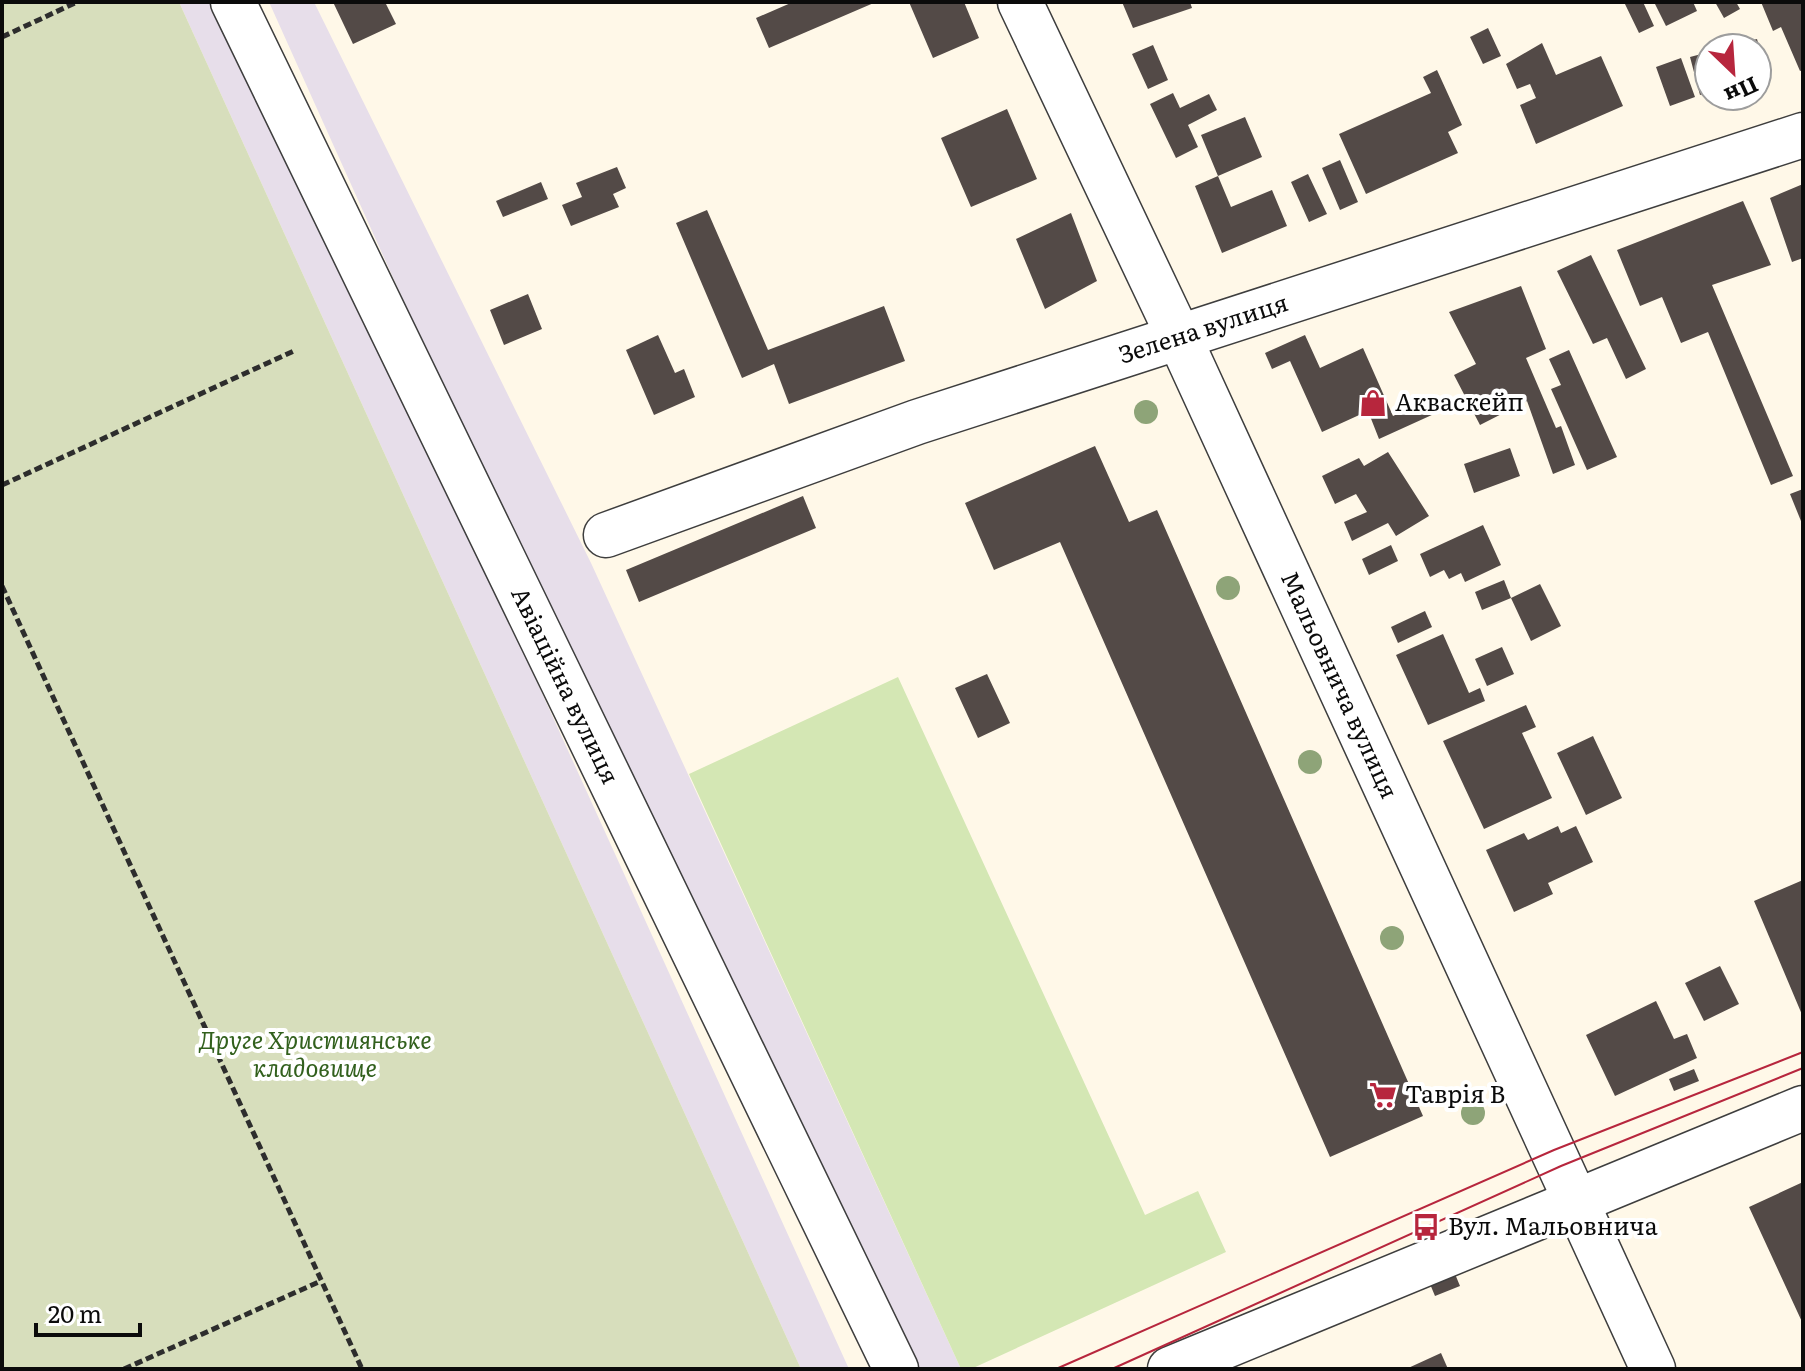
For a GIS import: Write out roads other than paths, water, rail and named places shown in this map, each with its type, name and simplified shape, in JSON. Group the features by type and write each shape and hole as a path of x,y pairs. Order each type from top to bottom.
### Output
{"street":[{"name":"Авіаційна вулиця","path":"233,2 896,1369"},
{"name":"Мальовнича вулиця","path":"1020,2 1178,335 1653,1369"},
{"name":"Зелена вулиця","path":"606,535 917,422 1803,135"},
{"path":"1170,1369 1803,1108"}],"tram line":[{"path":"1056,1369 1554,1150 1803,1052"},
{"path":"1112,1369 1561,1166 1803,1068"}],"place":[{"name":"Акваскейп","path":"1373,403"},
{"name":"Таврія В","path":"1383,1095"},
{"name":"Вул. Мальовнича","path":"1426,1227"}],"park label":[{"name":"Друге Християнське кладовище","path":"315,1055"}]}
